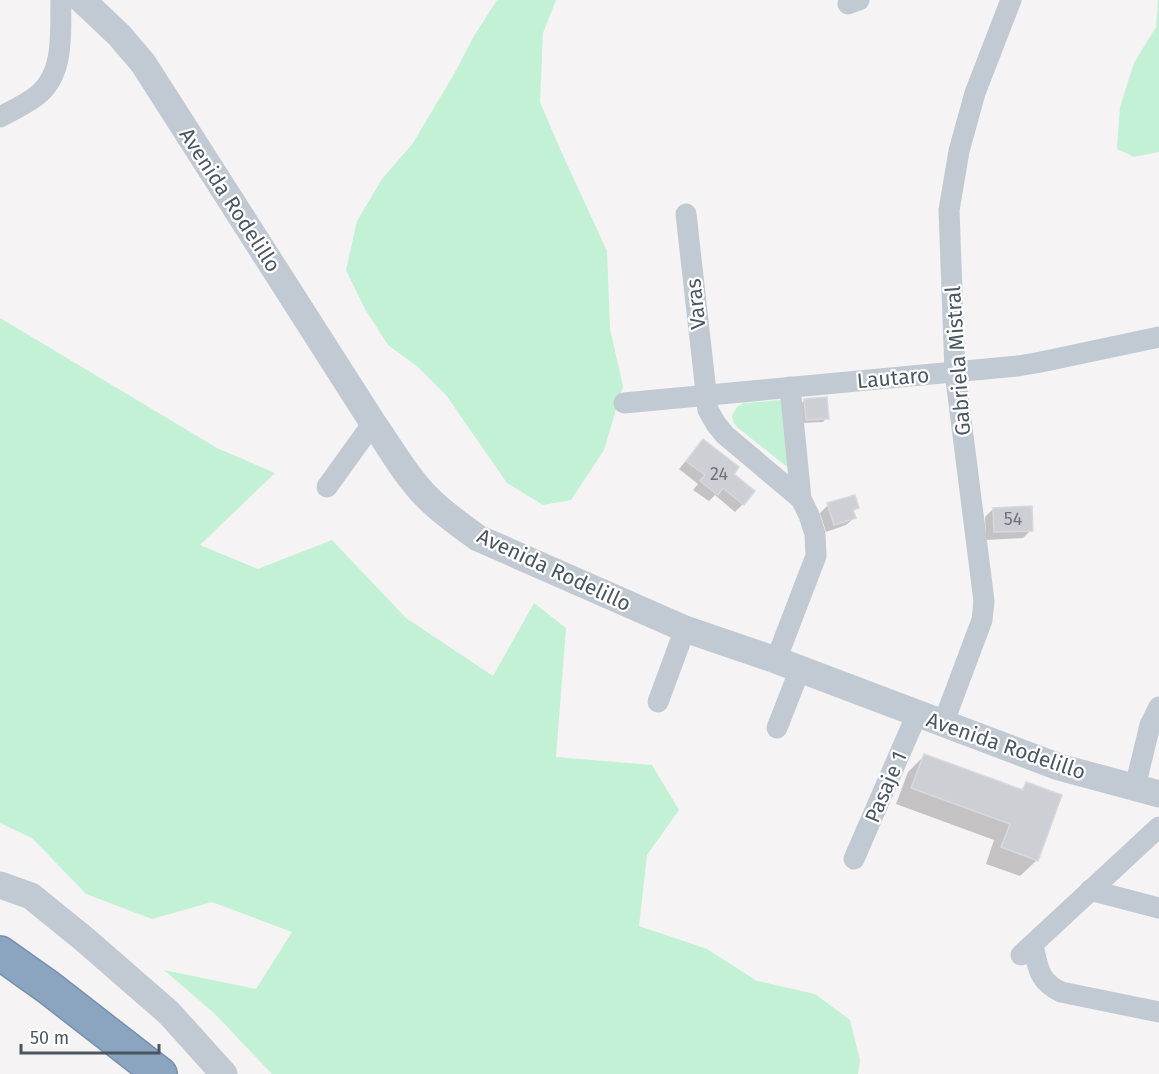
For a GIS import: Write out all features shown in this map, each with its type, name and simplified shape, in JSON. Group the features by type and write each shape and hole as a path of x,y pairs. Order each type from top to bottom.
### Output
{"highway":[{"path":"0,953 48,987 160,1074"},
{"path":"0,980 127,1074"}],"street":[{"path":"0,117 39,95 49,83 60,46 61,0"},
{"name":"Avenida Rodelillo","path":"82,0 119,35 143,63 373,423 411,478 426,496 448,516 478,538 685,629 788,665 1059,767 1147,791"},
{"name":"Gabriela Mistral","path":"943,724 982,620 984,601 955,372 949,210 959,151 975,93 1011,0"},
{"name":"Varas","path":"686,214 708,410 725,435 801,499"},
{"name":"Lautaro","path":"624,403 1041,362 1159,337"},
{"path":"777,728 788,665 816,556 815,534 801,499 790,387"},
{"path":"327,487 373,423"},
{"path":"658,702 685,629"},
{"path":"1147,791 1150,725 1159,708"},
{"name":"Pasaje 1","path":"854,859 917,714"},
{"path":"1159,827 1027,950 1049,986 1061,992 1159,1012"},
{"path":"0,885 31,896 84,939 169,1013 224,1074"},
{"path":"1090,890 1159,908"}],"green space":[{"path":"497,0 556,0 543,33 540,102 607,251 610,329 623,386 604,450 571,500 543,505 507,483 446,395 418,367 388,345 365,309 346,270 357,221 382,179 413,143"},
{"path":"1158,0 1159,152 1134,157 1117,149 1120,107 1134,63 1156,27"},
{"path":"0,318 217,448 275,473 200,545 258,569 332,540 406,618 493,676 534,603 566,628 556,757 652,765 679,810 647,855 639,926 707,949 757,981 815,994 850,1020 860,1060 858,1074 272,1074 215,1014 164,970 256,989 292,932 212,902 152,919 86,894 32,838 0,823"},
{"path":"782,400 791,470 738,428 733,422 732,415 737,407 744,403"}],"building":[{"path":"827,397 829,419 806,420 804,399"},
{"path":"703,439 739,467 734,474 755,491 744,505 723,488 718,495 700,481 705,475 686,461"},
{"path":"855,495 859,508 853,510 856,518 834,525 827,503"},
{"path":"1032,506 1033,531 994,532 993,508"},
{"path":"924,754 1023,790 1026,782 1062,795 1038,861 1001,847 1010,824 911,788"}]}
